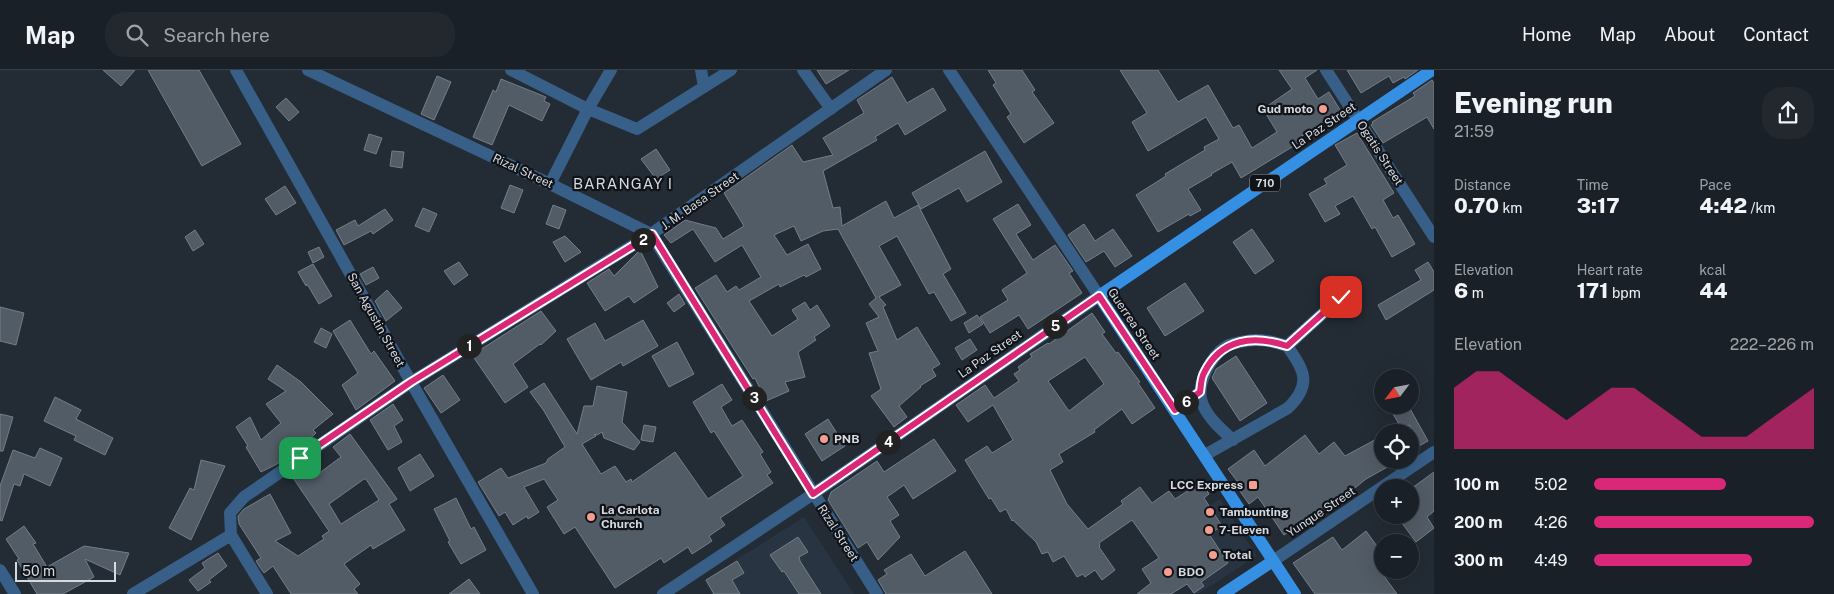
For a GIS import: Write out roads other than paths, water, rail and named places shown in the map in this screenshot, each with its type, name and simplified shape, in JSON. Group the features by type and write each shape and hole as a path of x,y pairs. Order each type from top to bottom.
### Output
{"main road":[{"name":"La Paz Street","path":"1099,296 1432,70"},
{"name":"Guerrea Street","path":"1099,296 1295,594"},
{"name":"Yunque Street","path":"1223,594 1273,561"}],"street":[{"name":"San Agustin Street","path":"236,70 411,382 533,594"},
{"name":"Rizal Street","path":"308,70 652,234 877,594"},
{"path":"511,70 525,73 588,109 637,129 731,70"},
{"path":"550,184 588,109 611,70"},
{"path":"701,70 704,87"},
{"path":"803,70 831,110"},
{"name":"J. M. Basa Street","path":"231,535 230,513 244,497 411,382 652,234 886,70"},
{"name":"Guerrea Street","path":"949,70 1099,296"},
{"name":"Ogatis Street","path":"1326,70 1434,237"},
{"name":"La Paz Street","path":"663,594 813,494 1099,296"},
{"path":"1287,346 1341,297"},
{"path":"1204,455 1233,440 1288,408 1298,399 1304,385 1304,372 1299,361 1287,346 1271,341 1247,340 1227,346 1213,360 1203,374 1200,392 1202,404 1211,417 1233,440"},
{"path":"1175,410 1200,392"},
{"name":"Yunque Street","path":"1273,561 1434,452"},
{"path":"133,594 231,535 267,594"},
{"path":"0,570 15,594"}],"place":[{"name":"Gud moto","path":"1323,109"},
{"name":"PNB","path":"824,439"},
{"name":"LCC Express","path":"1253,485"},
{"name":"Tambunting","path":"1210,512"},
{"name":"La Carlota Church","path":"591,517"},
{"name":"7-Eleven","path":"1209,530"},
{"name":"Total","path":"1213,555"},
{"name":"BDO","path":"1168,572"}],"district":[{"name":"BARANGAY I","path":"623,184"}]}
